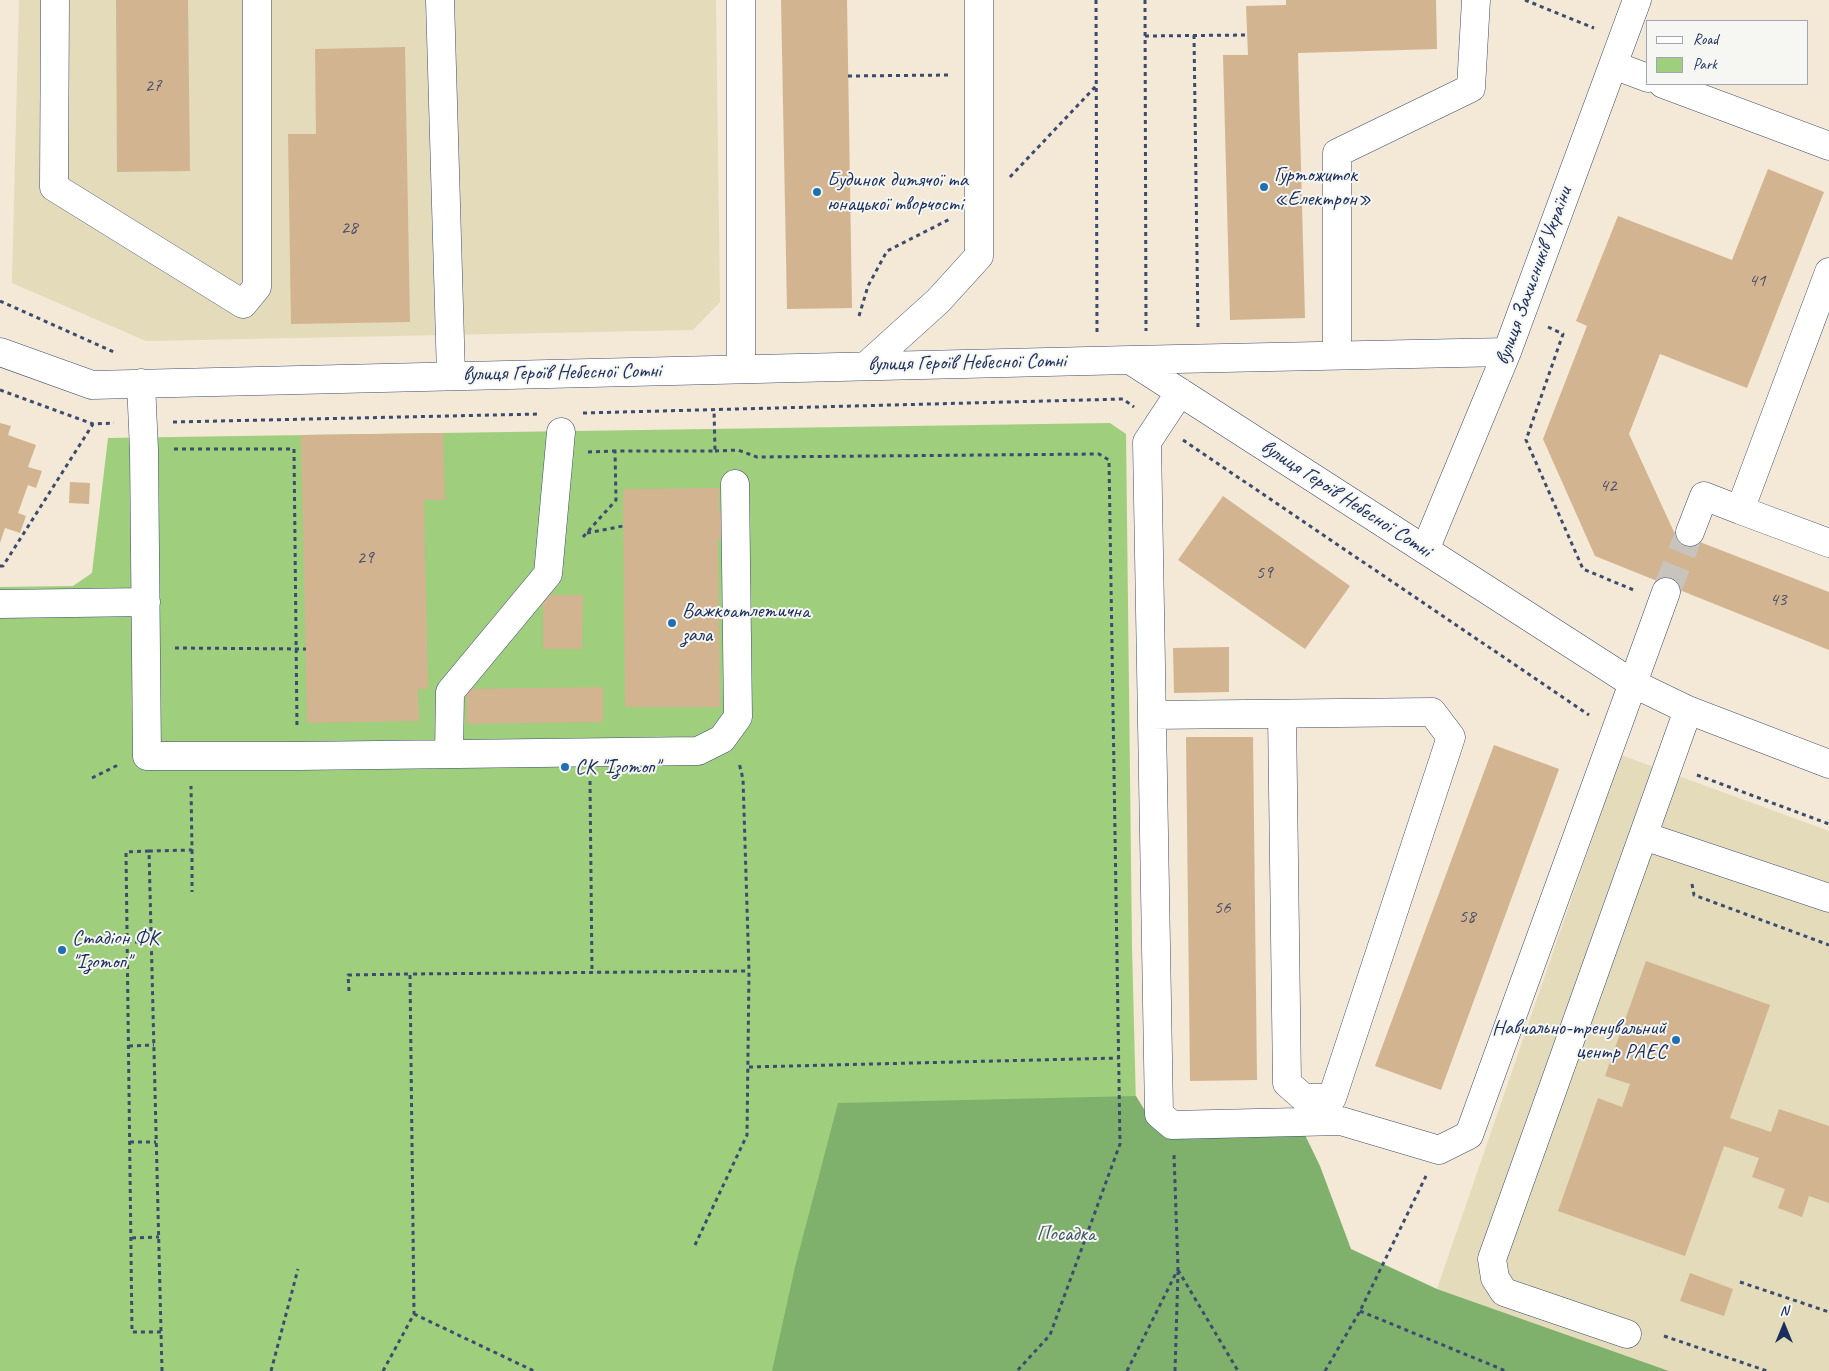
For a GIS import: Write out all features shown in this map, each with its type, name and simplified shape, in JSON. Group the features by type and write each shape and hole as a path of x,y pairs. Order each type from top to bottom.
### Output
{"street":[{"path":"55,0 54,186 243,304 257,287 257,0"},
{"path":"440,0 451,375"},
{"path":"741,0 741,369"},
{"path":"866,366 938,301 979,256 979,0"},
{"path":"1337,355 1337,153 1470,88 1476,0"},
{"name":"вулиця Захисників України","path":"1425,550 1507,352 1637,0"},
{"path":"1612,65 1646,77"},
{"path":"1666,85 1829,146"},
{"path":"1740,510 1829,272"},
{"name":"вулиця Героїв Небесної Сотні","path":"0,352 92,385 1138,360 1180,392 1632,683 1688,710 1829,764"},
{"path":"1138,360 1507,352"},
{"path":"141,383 144,450 148,756 698,751 722,739 738,717 735,484"},
{"path":"1180,392 1147,442 1159,1114 1172,1125 1341,1121 1439,1150 1469,1135 1632,683 1654,593"},
{"path":"449,754 450,692 548,574 551,423"},
{"path":"1690,532 1704,496 1829,543"},
{"path":"0,604 146,602"},
{"path":"1626,1334 1504,1292 1495,1278 1492,1259 1688,710"},
{"path":"1152,715 1432,712 1451,737 1332,1098 1304,1098 1287,1083 1282,714"},
{"path":"1644,836 1829,898"}],"path":[{"path":"1096,0 1097,360"},
{"path":"1138,360 1145,0"},
{"path":"1525,0 1622,39"},
{"path":"1145,36 1247,35"},
{"path":"1194,36 1198,329"},
{"path":"848,76 979,76"},
{"path":"858,316 868,286 888,251 979,204 999,189 1096,86"},
{"path":"1539,324 1564,334 1526,440 1583,569 1654,593"},
{"path":"0,390 93,424 143,422 551,423"},
{"path":"581,413 1123,399 1140,410"},
{"path":"714,409 715,451"},
{"path":"0,566 3,566 93,424"},
{"path":"1181,438 1614,732"},
{"path":"144,450 294,449 298,756"},
{"path":"580,540 616,500 615,451 738,450 757,457 1099,454 1109,460 1120,1144 1050,1334 1017,1371"},
{"path":"586,533 623,526"},
{"path":"147,647 306,650"},
{"path":"590,753 592,972"},
{"path":"191,756 192,892"},
{"path":"695,1245 747,1135 749,971 744,779 739,762"},
{"path":"1669,764 1829,824"},
{"path":"1685,849 1694,896 1829,945"},
{"path":"161,1332 132,1332 126,852 192,850"},
{"path":"149,851 162,1371"},
{"path":"127,942 151,942"},
{"path":"349,992 348,975 749,971"},
{"path":"382,1371 414,1314 410,974"},
{"path":"129,1046 154,1046"},
{"path":"749,1067 1118,1058"},
{"path":"1172,1125 1178,1269 1175,1371"},
{"path":"130,1142 156,1142"},
{"path":"1324,1371 1360,1311 1439,1150"},
{"path":"132,1238 159,1238"},
{"path":"271,1371 298,1269"},
{"path":"1127,1371 1178,1269"},
{"path":"1178,1269 1238,1371"},
{"path":"1740,1282 1829,1312"},
{"path":"1360,1311 1506,1371"},
{"path":"414,1314 534,1371"},
{"path":"1664,1336 1767,1371"}],"shaded area":[{"path":"19,0 716,0 720,302 693,330 146,341 12,283"},
{"name":"Навчально-тренувальний центр РАЕС","path":"1621,755 1829,831 1829,1371 1669,1371 1437,1289"}],"green space":[{"name":"СК \"Ізотоп\"","path":"1110,423 1126,434 1132,947 1137,1145 1039,1371 0,1371 0,587 73,586 92,573 108,438"},
{"name":"Посадка","path":"1136,1096 1158,1132 1305,1135 1320,1166 1351,1249 1437,1289 1669,1371 772,1371 795,1267 838,1103"}],"building":[{"path":"116,0 188,0 190,171 117,172"},
{"name":"Будинок дитячої та юнацької творчості","path":"781,0 847,0 852,308 787,309"},
{"name":"Гуртожиток «Електрон»","path":"1286,0 1436,0 1437,49 1298,53 1305,318 1230,320 1223,55 1248,55 1246,6 1286,5"},
{"path":"405,47 410,322 291,324 288,134 316,134 315,49"},
{"path":"1768,169 1824,192 1747,388 1660,354 1629,434 1674,532 1829,592 1829,650 1595,556 1543,439 1587,326 1576,321 1618,216 1732,260"},
{"path":"0,423 11,426 8,435 36,445 28,467 42,471 36,488 28,485 18,513 26,516 20,533 5,528 0,543"},
{"path":"443,433 445,500 424,500 428,689 418,689 419,721 307,723 301,435"},
{"path":"70,482 90,483 89,504 69,503"},
{"name":"Важкоатлетична зала","path":"719,488 719,512 732,512 733,539 718,539 720,707 625,707 623,489"},
{"path":"1223,496 1350,586 1305,649 1178,560"},
{"path":"543,595 583,595 582,649 543,649"},
{"path":"1229,647 1229,692 1174,693 1173,648"},
{"path":"603,687 603,722 467,724 466,689"},
{"path":"1186,737 1253,737 1257,1080 1190,1081"},
{"path":"1494,745 1559,769 1441,1090 1375,1066"},
{"path":"1646,961 1770,1005 1730,1118 1771,1132 1779,1109 1829,1126 1829,1203 1809,1196 1802,1217 1778,1208 1785,1189 1752,1177 1759,1158 1724,1146 1685,1256 1558,1211 1598,1098 1622,1107 1630,1084 1605,1076"},
{"path":"1690,1273 1733,1289 1724,1316 1680,1301"}],"tunnel":[{"path":"1666,592 1690,532"}],"place":[{"name":"Гуртожиток «Електрон»","path":"1264,187"},
{"name":"Будинок дитячої та юнацької творчості","path":"817,192"},
{"name":"Важкоатлетична зала","path":"672,623"},
{"name":"СК \"Ізотоп\"","path":"565,767"},
{"name":"Стадіон ФК \"Ізотоп\"","path":"62,950"},
{"name":"Навчально-тренувальний центр РАЕС","path":"1676,1040"}]}
